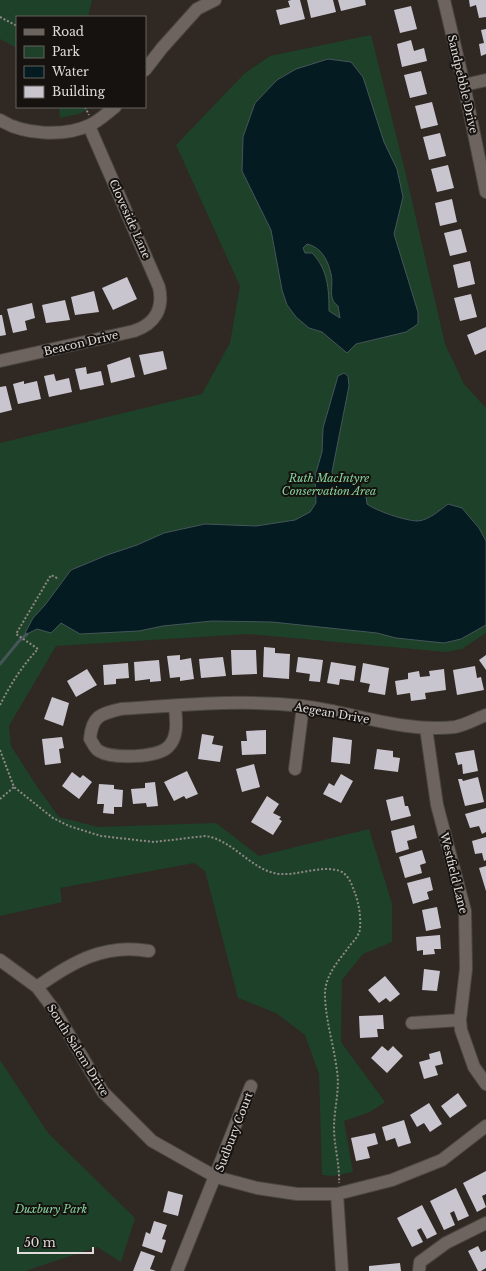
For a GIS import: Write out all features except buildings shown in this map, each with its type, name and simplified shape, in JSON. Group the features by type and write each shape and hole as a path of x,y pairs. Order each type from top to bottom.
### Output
{"street":[{"path":"146,69 194,5 215,0"},
{"name":"Sandpebble Drive","path":"444,0 464,85 486,192"},
{"path":"464,85 486,80"},
{"path":"1,123 33,131 51,133 89,126 114,108"},
{"name":"Cloveside Lane","path":"89,126 159,287 160,305 157,315"},
{"name":"Beacon Drive","path":"0,361 134,331 147,326 157,315"},
{"name":"Aegean Drive","path":"175,706 175,737 168,747 157,753 116,756 108,755 97,751 90,739 94,720 103,713 121,709 238,702 303,706 374,720 426,728 456,726 486,715"},
{"path":"295,769 303,706"},
{"name":"Westfield Lane","path":"426,728 437,805 465,911 466,969 460,1020 469,1056 474,1067 486,1084"},
{"path":"37,987 82,958 124,949 150,951"},
{"name":"South Salem Drive","path":"0,960 37,987 55,1011 103,1092 152,1141 216,1177 257,1188 297,1194 337,1194 392,1180 442,1160 486,1126"},
{"path":"412,1023 460,1020"},
{"name":"Sudbury Court","path":"177,1271 216,1177 251,1086"},
{"path":"337,1194 342,1271"},
{"path":"419,1266 446,1243 486,1223"}],"path":[{"path":"0,17 16,25"},
{"path":"0,705 6,692 27,660 38,649 16,634 51,575 59,579"},
{"path":"0,750 14,787 53,818 69,826 101,836 154,842 205,836 213,837 243,857 274,873 289,874 333,870 341,872 346,876 352,884 357,898 360,930 356,938 330,972 326,982 325,995 326,1013 338,1072 334,1129 339,1180 337,1194"},
{"path":"0,799 14,787"}],"green space":[{"path":"0,0 92,0 88,16 16,16 16,47 0,39"},
{"name":"Ruth MacIntyre Conservation Area","path":"371,35 405,171 445,344 464,384 486,408 486,633 462,649 446,652 248,634 56,646 9,726 11,746 59,817 98,827 216,823 259,856 369,829 392,904 392,942 363,954 342,980 341,1042 385,1102 370,1112 344,1121 353,1172 333,1176 322,1175 319,1074 305,1035 276,1013 238,998 205,871 194,863 60,888 62,902 0,916 0,443 202,394 230,343 240,286 176,145 245,73 270,56"},
{"path":"59,108 90,108 79,114 60,118"},
{"name":"Duxbury Park","path":"0,1060 48,1133 135,1218 121,1262 97,1247 25,1271 0,1271"}],"water":[{"path":"328,59 351,62 363,77 384,142 397,169 403,197 394,234 418,312 418,324 406,332 356,344 347,353 322,332 309,328 296,317 287,305 282,290 271,230 242,171 243,137 255,103 277,80 296,69","holes":["307,244 320,251 326,259 330,269 332,278 332,296 338,306 340,318 329,311 328,288 321,266 312,253 305,253 303,248"]},
{"path":"344,373 348,376 349,386 332,472 334,477 354,481 365,489 367,504 371,507 413,521 426,519 448,504 462,508 479,528 486,541 486,625 461,639 444,643 396,638 377,633 272,622 212,621 163,626 139,631 80,634 61,623 51,633 37,629 27,634 25,633 33,618 45,605 71,570 164,533 205,524 256,526 295,520 310,512 316,503 315,476 322,452 323,428 338,376"}],"waterway":[{"path":"0,664 19,641 27,634"}]}
